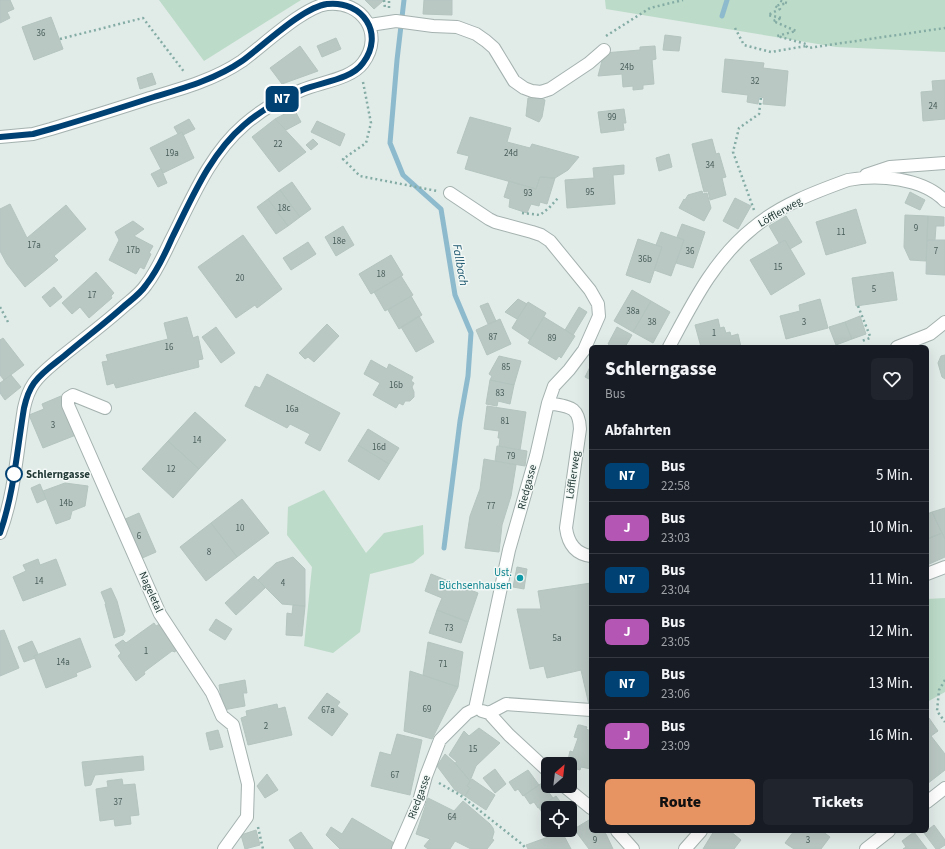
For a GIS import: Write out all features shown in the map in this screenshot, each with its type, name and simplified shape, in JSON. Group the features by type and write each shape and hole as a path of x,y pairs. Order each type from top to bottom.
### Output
{"street":[{"path":"0,137 33,134 193,84 234,66 300,16 325,4 339,3 349,6 365,17 370,26 370,47 363,63 355,72 305,88 267,108 244,125 226,144 206,172 162,258 139,294 45,371 34,383 27,397 24,408 12,489 0,533"},
{"path":"370,26 396,21 433,26 457,27 476,34 494,48 514,80 524,88 541,92 550,89 589,63 604,50"},
{"path":"857,178 890,167 945,163"},
{"name":"Löfflerweg","path":"670,345 697,296 720,260 759,223 792,203 827,188 857,178 906,180 923,186 945,201"},
{"name":"Riedgasse","path":"398,849 419,801 426,776 440,740 466,713 475,709 509,550 536,456 548,403 554,386 569,370 584,350 598,321 600,310 590,290 550,241 541,235 495,222 450,193"},
{"path":"902,345 930,334 945,322"},
{"name":"Nageletal","path":"105,408 73,395 68,398 68,405 160,614 212,693 222,716 233,724 248,784 248,816 224,849"},
{"name":"Löfflerweg","path":"548,403 572,408 578,415 580,429 566,528 567,537 570,544 581,554 589,556"},
{"path":"929,573 945,567"},
{"path":"489,713 506,704 589,710"},
{"path":"475,709 489,713 509,735 541,765"},
{"path":"929,800 945,788"},
{"path":"573,793 589,806"},
{"path":"619,833 633,849"},
{"path":"685,849 699,833"},
{"path":"866,849 886,833"}],"path":[{"path":"604,50 604,37 650,8 684,0"},
{"path":"778,0 787,3 775,6 780,9 768,14 782,18 773,21 796,31 777,36 806,44 808,48 945,28"},
{"path":"60,39 143,18 193,84"},
{"path":"734,28 744,45 771,52 806,46"},
{"path":"363,63 363,83 370,123 366,143 343,159 360,176 450,193"},
{"path":"759,223 733,152 739,128 759,114 761,97"},
{"path":"517,212 540,215 558,198"},
{"path":"858,306 870,336 870,338 862,341"},
{"path":"0,307 8,322"},
{"path":"945,680 939,690 937,711 945,722"},
{"path":"426,776 460,795 523,844 526,849"},
{"path":"257,826 263,849"}],"green space":[{"path":"159,0 301,0 204,61"},
{"path":"605,0 945,0 945,52 836,47 606,9"},
{"path":"324,490 366,553 384,533 423,525 424,554 413,563 370,574 360,632 333,653 304,646 312,567 287,535 288,507"},
{"path":"945,598 945,692 929,701 929,599"}],"building":[{"path":"0,0 10,0 14,9 7,12 10,18 0,23"},
{"path":"365,0 382,0 383,1 374,9"},
{"path":"424,0 452,0 452,15 423,14"},
{"path":"51,17 63,49 34,60 22,27"},
{"path":"665,35 681,37 679,51 663,50"},
{"path":"336,38 341,49 322,57 317,46"},
{"path":"300,46 318,71 282,84 270,68"},
{"path":"655,46 656,59 652,60 654,84 643,85 643,89 633,90 633,86 623,87 622,74 598,76 604,53 640,50 640,47"},
{"path":"725,59 764,63 763,68 788,71 785,106 763,104 764,98 761,97 759,97 758,104 747,102 748,95 722,92"},
{"path":"152,73 156,84 140,89 137,78"},
{"path":"945,80 945,119 923,121 921,92 933,91 932,81"},
{"path":"542,97 542,99 545,100 542,117 539,122 526,116 528,98"},
{"path":"294,109 301,122 286,130 275,119"},
{"path":"624,109 626,123 623,123 624,130 601,133 598,112"},
{"path":"470,117 511,128 507,142 530,148 532,144 579,157 568,170 555,178 540,177 536,189 465,169 469,156 457,153"},
{"path":"189,119 195,129 183,135 182,132 178,134 174,127"},
{"path":"275,119 306,152 279,172 252,137"},
{"path":"317,121 345,134 340,146 311,132"},
{"path":"182,132 194,158 163,173 150,148"},
{"path":"313,139 318,144 311,150 306,145"},
{"path":"712,139 716,154 719,153 726,177 722,178 726,195 710,200 708,191 704,192 692,144"},
{"path":"669,154 672,167 659,171 656,158"},
{"path":"624,165 624,174 613,175 615,204 567,208 565,180 594,178 593,168"},
{"path":"161,169 167,183 158,187 151,174"},
{"path":"540,177 555,178 547,204 540,202 539,206 531,204 527,213 509,207 510,199 504,197 509,181 536,189"},
{"path":"292,182 311,209 300,217 280,190"},
{"path":"280,190 300,217 288,226 268,199"},
{"path":"702,191 703,194 707,193 711,208 704,221 679,208 688,195"},
{"path":"910,192 925,200 920,210 905,203"},
{"path":"735,198 751,206 738,229 723,221"},
{"path":"268,199 288,226 276,234 257,207"},
{"path":"10,204 27,238 66,205 86,229 54,256 58,260 25,287 7,264 0,251 0,209"},
{"path":"856,209 866,243 826,255 816,222"},
{"path":"905,215 928,216 926,261 910,260 904,247"},
{"path":"786,216 802,242 790,249 785,240 779,243 769,226"},
{"path":"928,216 944,217 944,226 936,226 935,240 927,240"},
{"path":"133,221 144,229 134,236 153,246 144,269 140,267 136,274 109,260 119,240 115,232"},
{"path":"682,224 705,232 693,268 676,263 684,240 677,237"},
{"path":"343,226 354,245 336,256 325,237"},
{"path":"661,232 684,240 671,276 654,270 662,247 656,245"},
{"path":"243,235 282,289 257,308 255,305 236,318 198,267"},
{"path":"638,239 662,247 650,283 626,275"},
{"path":"785,240 805,274 771,295 750,260"},
{"path":"927,240 945,240 945,275 926,274"},
{"path":"308,242 316,254 291,270 283,258"},
{"path":"391,255 403,275 371,294 359,274"},
{"path":"96,272 114,293 111,296 112,298 89,318 80,307 72,314 62,303"},
{"path":"893,272 897,300 856,306 852,278"},
{"path":"401,276 413,295 385,311 374,292"},
{"path":"54,287 62,297 50,307 42,297"},
{"path":"632,290 651,301 633,332 614,321"},
{"path":"411,296 422,315 399,329 388,310"},
{"path":"518,299 527,304 517,319 505,312"},
{"path":"820,299 828,328 786,339 780,316 800,311 799,305"},
{"path":"651,301 670,312 653,343 633,332"},
{"path":"528,302 546,313 530,340 512,328"},
{"path":"488,303 496,321 488,324 480,306"},
{"path":"579,307 587,312 573,335 565,330"},
{"path":"419,316 434,342 416,352 401,327"},
{"path":"860,316 866,334 852,339 845,322"},
{"path":"187,317 193,338 198,336 203,359 198,360 199,367 116,388 114,383 107,385 102,362 108,361 106,355 168,339 164,323"},
{"path":"544,317 575,336 561,358 559,356 556,360 528,343"},
{"path":"500,319 511,344 487,355 476,330"},
{"path":"718,319 720,328 724,327 726,333 730,332 731,336 738,334 741,345 700,345 695,325"},
{"path":"845,322 852,339 836,345 829,327"},
{"path":"327,324 339,336 314,362 308,357 305,359 299,353"},
{"path":"216,327 235,353 221,363 202,337"},
{"path":"617,327 632,335 626,345 608,344"},
{"path":"3,338 24,365 4,380 0,375 0,340"},
{"path":"945,355 945,379 942,377 938,363 941,356"},
{"path":"499,356 521,361 514,385 490,380 492,376 489,374"},
{"path":"371,360 387,369 389,364 413,377 411,381 414,383 412,387 414,397 410,401 405,401 403,405 399,403 396,408 373,395 380,383 364,374"},
{"path":"589,369 589,379 585,377"},
{"path":"267,374 340,413 320,451 305,443 310,434 290,424 287,428 245,406 255,386 260,388"},
{"path":"11,375 21,387 5,400 0,393 0,383"},
{"path":"490,380 514,385 510,404 498,401 497,406 486,404"},
{"path":"61,396 76,435 43,448 29,415 44,409 42,404"},
{"path":"487,406 526,412 520,450 499,446 499,431 484,429"},
{"path":"195,412 226,440 199,469 168,441"},
{"path":"368,429 399,448 389,464 358,445"},
{"path":"168,441 199,469 173,498 142,469"},
{"path":"358,445 389,464 379,480 348,461"},
{"path":"497,446 527,451 525,466 495,461"},
{"path":"484,459 516,465 511,496 502,525 499,552 465,548 470,516 480,489"},
{"path":"65,483 88,486 85,506 72,511 70,519 56,524 43,491"},
{"path":"40,484 46,499 37,503 31,488"},
{"path":"242,499 269,533 237,557 211,523"},
{"path":"945,508 945,539 932,512"},
{"path":"932,512 942,533 929,538 929,513"},
{"path":"139,513 156,552 140,559 123,520"},
{"path":"211,523 237,557 206,581 180,547"},
{"path":"942,533 945,539 945,557 929,564 929,538"},
{"path":"293,557 305,569 305,606 282,604 258,580 276,563"},
{"path":"38,559 40,565 56,559 66,585 23,601 13,577 26,571 23,565"},
{"name":"Ust. Büchsenhausen","path":"517,567 527,569 524,589 513,587"},
{"path":"431,574 478,593 468,622 437,610 442,598 425,591"},
{"path":"254,576 265,588 236,615 225,603"},
{"path":"589,583 589,705 581,670 547,678 544,666 530,669 517,609 541,609 538,591"},
{"path":"111,588 117,601 125,631 123,635 114,638 106,604 101,592"},
{"path":"293,605 305,606 302,636 286,635 287,613 292,614"},
{"path":"437,610 468,622 461,643 429,633"},
{"path":"216,619 232,629 225,640 209,630"},
{"path":"154,623 156,626 160,624 178,644 175,652 172,651 144,672 145,674 136,681 118,656 121,653 115,645 123,640 126,643"},
{"path":"4,630 19,668 0,676 0,631"},
{"path":"80,638 91,667 76,673 77,676 46,688 34,656"},
{"path":"32,641 38,654 34,656 35,658 24,662 18,647"},
{"path":"428,642 463,652 458,687 423,675"},
{"path":"410,671 458,687 432,739 404,731"},
{"path":"245,680 247,693 243,693 245,706 223,710 219,685"},
{"path":"327,693 340,702 337,706 348,714 332,736 308,718"},
{"path":"277,704 278,709 285,707 292,735 248,745 241,718 247,716 246,711"},
{"path":"929,718 938,731 931,736 945,754 945,770 929,782"},
{"path":"578,725 587,727 586,729 589,730 589,769 581,767 580,770 577,769 577,757 569,757 570,751 573,752 578,738 574,737"},
{"path":"479,728 500,743 476,766 470,781 455,763 457,762 449,755 464,731 469,736"},
{"path":"218,730 223,747 210,750 206,733"},
{"path":"397,734 422,740 410,795 371,786 380,752 391,755"},
{"path":"445,754 455,763 470,781 467,786 470,788 465,796 455,790 437,766"},
{"path":"143,756 144,770 95,775 91,785 85,786 82,762"},
{"path":"495,769 506,784 495,793 483,778"},
{"path":"528,770 539,785 523,796 518,789 515,791 509,782"},
{"path":"267,774 278,790 265,798 257,786"},
{"path":"122,779 123,785 135,784 139,815 130,816 131,824 115,826 114,819 100,821 96,789 108,787 107,781"},
{"path":"472,779 495,795 486,810 465,796 470,788 467,786"},
{"path":"541,784 541,793 549,793 553,798 548,801 541,801 541,806 538,808 534,802 530,804 524,795"},
{"path":"556,796 560,801 549,801"},
{"path":"428,798 454,811 463,801 490,824 494,832 492,839 494,840 487,849 471,849 455,841 450,849 428,849 424,846 430,839 416,834"},
{"path":"352,818 396,844 394,849 340,849 326,835 331,827 342,834"},
{"path":"589,820 589,833 605,833 613,849 589,849 577,833 577,827"},
{"path":"934,825 945,840 945,845 939,849 936,849 924,833 929,833 929,829"},
{"path":"256,830 260,845 245,849 241,835"},
{"path":"301,832 313,849 295,849 289,840"},
{"path":"713,833 732,833 741,840 734,849 703,849"},
{"path":"792,833 825,833 830,837 821,849 794,849 785,843"},
{"path":"915,833 927,849 903,849 906,847 902,841"},
{"path":"548,837 565,837 571,849 528,849 526,845"}],"waterway":[{"name":"Fallbach","path":"404,0 390,143 403,175 441,209 455,295 471,333 468,376 460,421 444,548"},
{"path":"722,16 727,0"}],"bus line":[{"name":"N7","path":"0,137 33,134 51,129 174,91 204,80 234,66 300,16 325,4 339,3 349,6 365,17 370,26 371,40 368,55 355,72 305,88 285,98 255,116 234,135 206,172 153,275 139,294 45,371 34,383 30,389 24,408 12,489 0,533"}],"place":[{"name":"Schlerngasse","path":"14,474"},
{"name":"Ust. Büchsenhausen","path":"520,578"}]}
